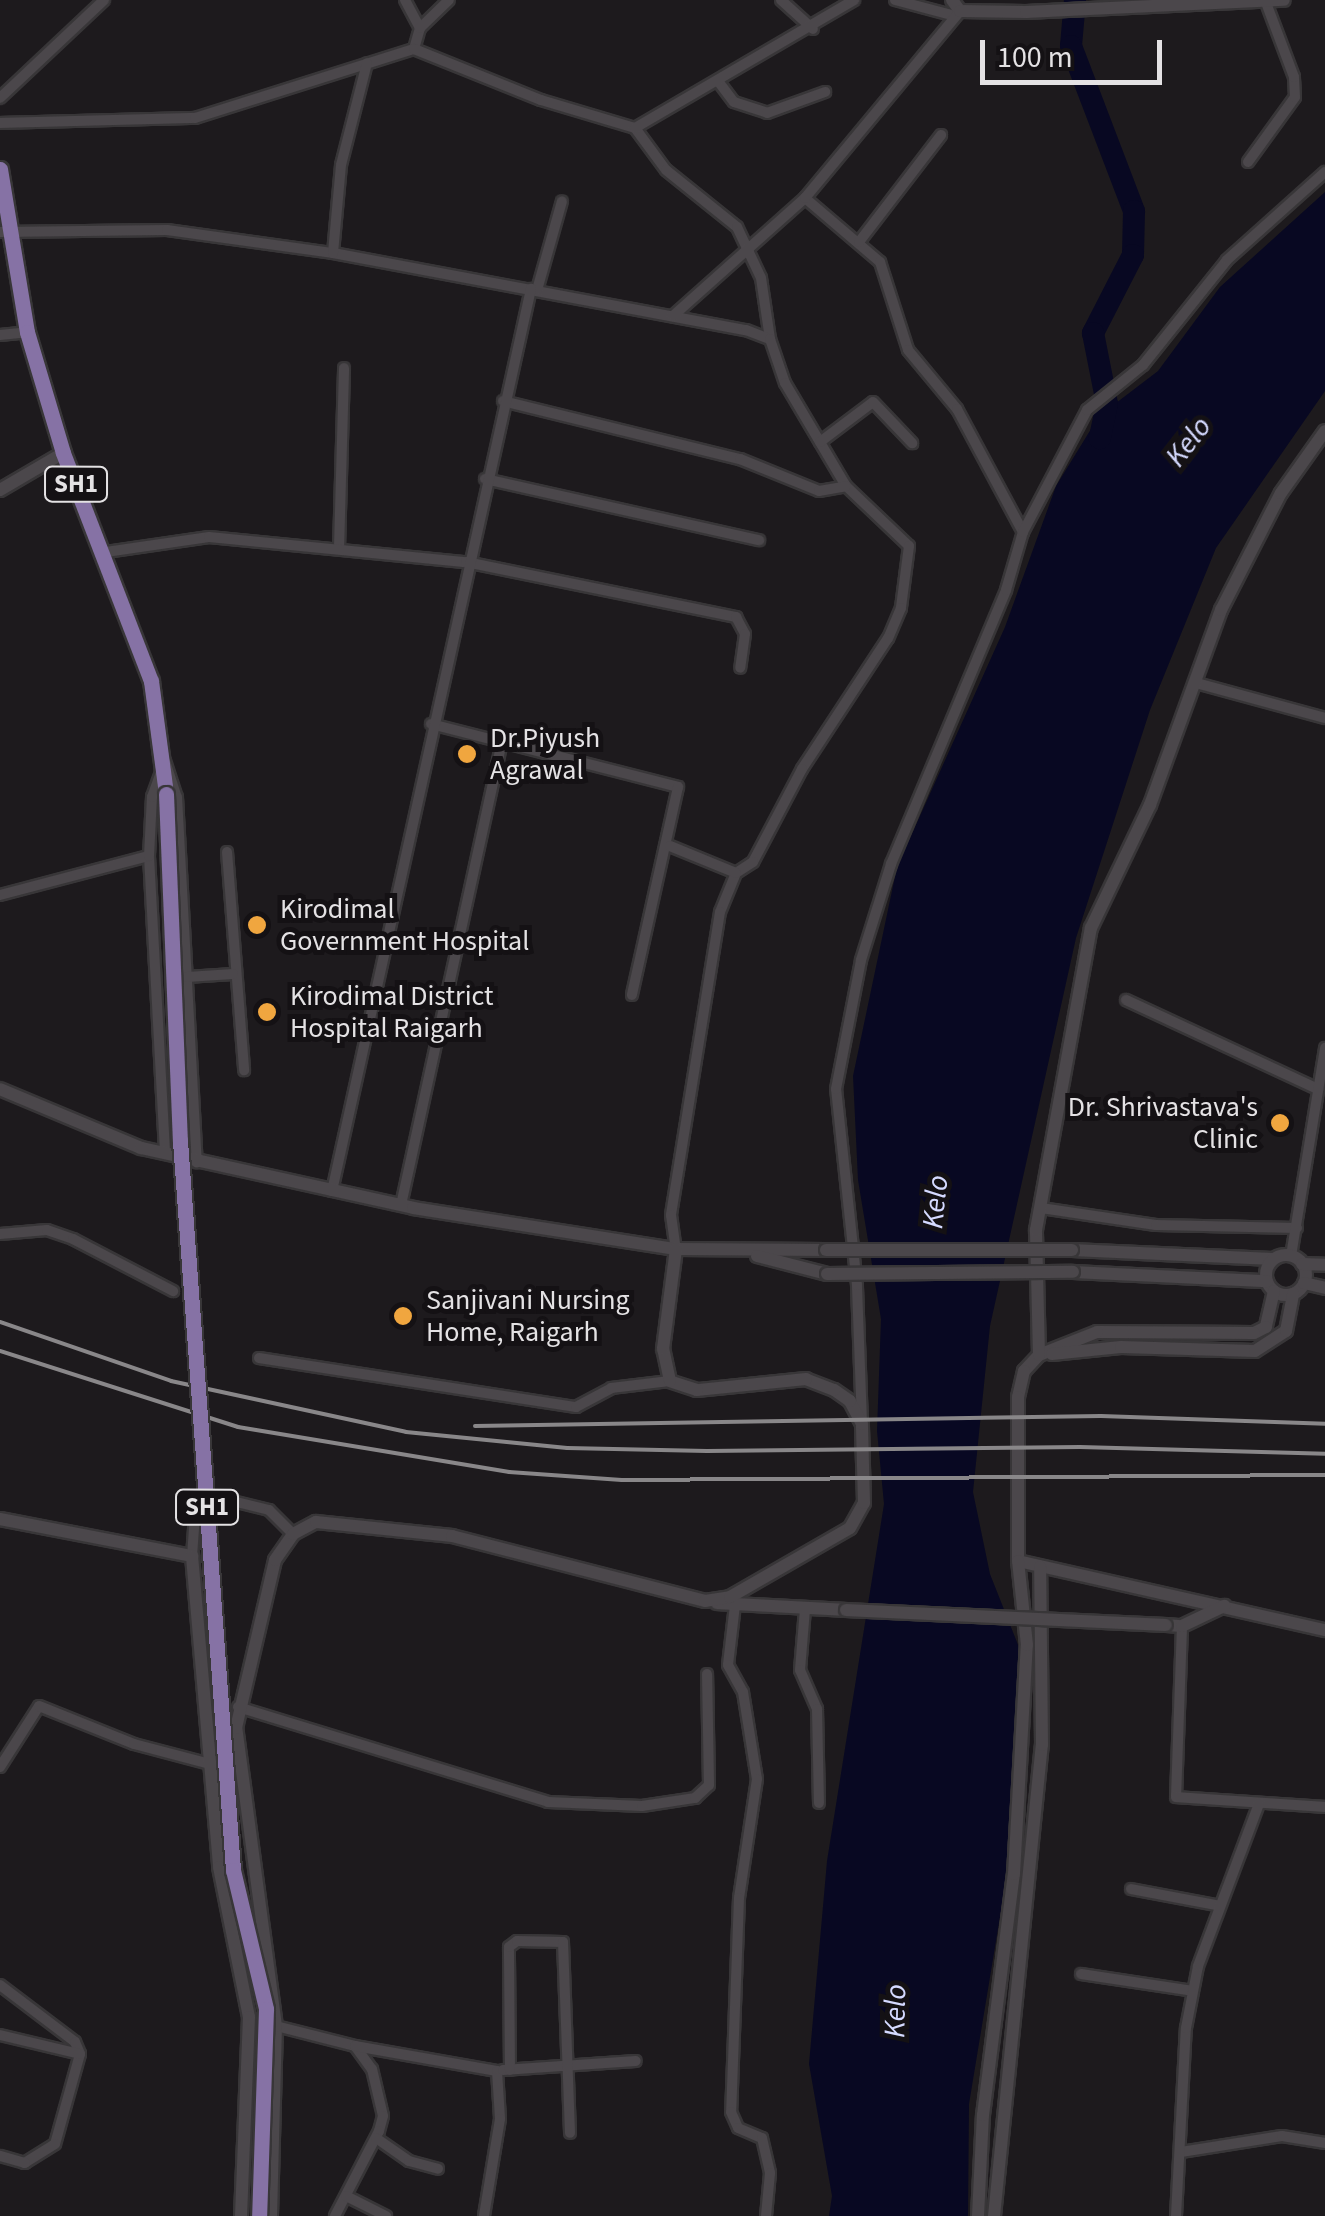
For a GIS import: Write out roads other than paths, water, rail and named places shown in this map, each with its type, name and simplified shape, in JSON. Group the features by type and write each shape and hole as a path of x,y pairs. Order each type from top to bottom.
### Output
{"main road":[{"name":"SH1","path":"0,169 4,231 27,332 63,453 106,552 150,680 166,762 180,1155 233,1870 266,2008 259,2216"}],"street":[{"path":"0,98 104,0"},
{"path":"405,0 420,28"},
{"path":"414,49 420,28 449,0"},
{"path":"635,128 813,29 854,0"},
{"path":"895,0 956,9 1026,12 1266,5 1284,0"},
{"path":"787,2 813,29"},
{"path":"1248,162 1295,97 1294,77 1266,5"},
{"path":"673,316 805,198 956,9"},
{"path":"0,123 195,118 414,49 541,100 635,128 666,170 737,228 749,249 770,318 770,339 785,382 846,486 909,546 901,608 753,862 736,873 720,912 696,1032 671,1214 676,1249 663,1349 670,1381"},
{"path":"333,252 341,165 366,63"},
{"path":"718,81 734,102 767,113 825,92"},
{"path":"859,242 941,135"},
{"path":"705,1601 730,1596 850,1528 864,1503 857,1285 836,1089 861,960 890,864 1006,590 1024,532 1087,410 1143,366 1227,260 1325,172"},
{"path":"805,198 859,242 886,274 908,350 956,409 1024,532"},
{"path":"332,1191 502,401 562,201"},
{"path":"4,231 167,230 333,252 673,316 770,339"},
{"path":"0,335 27,332"},
{"path":"339,550 344,368"},
{"path":"502,401 740,459 819,491 846,486"},
{"path":"820,442 873,402 912,443"},
{"path":"1039,1355 1033,1299 1042,1208 1091,928 1150,805 1221,610 1281,493 1325,431"},
{"path":"0,490 63,453"},
{"path":"486,479 759,540"},
{"path":"106,552 209,537 466,562 736,616 745,634 740,668"},
{"path":"1196,682 1325,718"},
{"path":"431,724 674,783 670,846 632,995"},
{"path":"401,1205 502,740"},
{"path":"164,1154 148,856 152,797 166,762"},
{"path":"166,762 177,797 198,1162"},
{"path":"670,846 736,873"},
{"path":"227,852 233,974 244,1070"},
{"path":"0,895 148,856"},
{"path":"187,978 233,974"},
{"path":"1126,1000 1318,1088"},
{"path":"1304,1283 1296,1260 1297,1228 1325,1048"},
{"path":"0,1090 164,1154 198,1162 401,1205 676,1249 1072,1250 1296,1260 1325,1265"},
{"path":"1042,1208 1156,1225 1297,1228"},
{"path":"0,1234 47,1230 73,1238 172,1291"},
{"path":"742,1252 827,1274 1073,1272 1271,1286 1292,1294"},
{"path":"978,2216 983,2114 1014,1874 1027,1644 1018,1561 1018,1397 1024,1371 1039,1355 1096,1332 1254,1333 1266,1326 1274,1260"},
{"path":"1039,1355 1120,1346 1255,1351 1286,1331 1292,1294 1304,1283"},
{"path":"1304,1283 1325,1288"},
{"path":"258,1358 576,1406 611,1388 670,1381 697,1390 806,1379 850,1401 862,1424"},
{"path":"240,2216 249,2017 219,1868 192,1556 196,1501 204,1494 269,1510 293,1534"},
{"path":"0,1520 192,1556"},
{"path":"271,2216 276,2026 238,1770 236,1707 276,1560 293,1534 316,1522 452,1536 705,1601 735,1604 1166,1626 1182,1626 1224,1606"},
{"path":"1018,1561 1325,1630"},
{"path":"994,2216 1042,1745 1040,1567"},
{"path":"735,1604 728,1665 743,1692 756,1779 739,1898 730,2112 738,2128 762,2138 770,2173 766,2216"},
{"path":"805,1609 800,1670 817,1709 818,1803"},
{"path":"1182,1626 1174,1792 1190,1802 1325,1806"},
{"path":"236,1707 548,1802 642,1806 695,1798 708,1785 707,1674"},
{"path":"0,1767 40,1706 134,1744 210,1764"},
{"path":"1176,2216 1193,1991 1216,1905 1260,1804"},
{"path":"1131,1890 1216,1905"},
{"path":"510,2070 509,1947 516,1941 562,1942 570,2133"},
{"path":"1081,1974 1193,1991"},
{"path":"0,1985 75,2042 80,2054 55,2144 25,2163 0,2156"},
{"path":"276,2026 354,2046 498,2071 636,2061"},
{"path":"0,2034 80,2054"},
{"path":"335,2216 376,2138 383,2116 372,2069 354,2046"},
{"path":"484,2216 500,2119 498,2071"},
{"path":"1181,2152 1282,2136 1325,2143"},
{"path":"376,2138 409,2161 438,2169"},
{"path":"346,2196 386,2216"}],"water":[{"name":"Kelo","path":"1325,192 1325,391 1216,548 1150,710 1076,938 990,1326 973,1492 990,1574 1024,1660 1017,1814 969,2104 968,2216 829,2216 832,2196 809,2064 827,1861 884,1504 877,1431 881,1319 858,1180 853,1076 897,867 1005,627 1056,486 1099,416 1158,371 1220,287"}],"waterway":[{"path":"1075,0 1071,46 1134,211 1133,255 1093,333 1107,404 1100,438"}],"railway":[{"path":"0,1322 171,1381 406,1432 567,1448 707,1451 1080,1447 1325,1454"},
{"path":"0,1351 238,1427 509,1472 622,1480 1325,1475"},
{"path":"475,1426 1101,1416 1325,1424"}],"place":[{"name":"Dr.Piyush Agrawal","path":"467,754"},
{"name":"Kirodimal Government Hospital","path":"257,925"},
{"name":"Kirodimal District Hospital Raigarh","path":"267,1012"},
{"name":"Dr. Shrivastava's Clinic","path":"1280,1123"},
{"name":"Sanjivani Nursing Home, Raigarh","path":"403,1316"}]}
